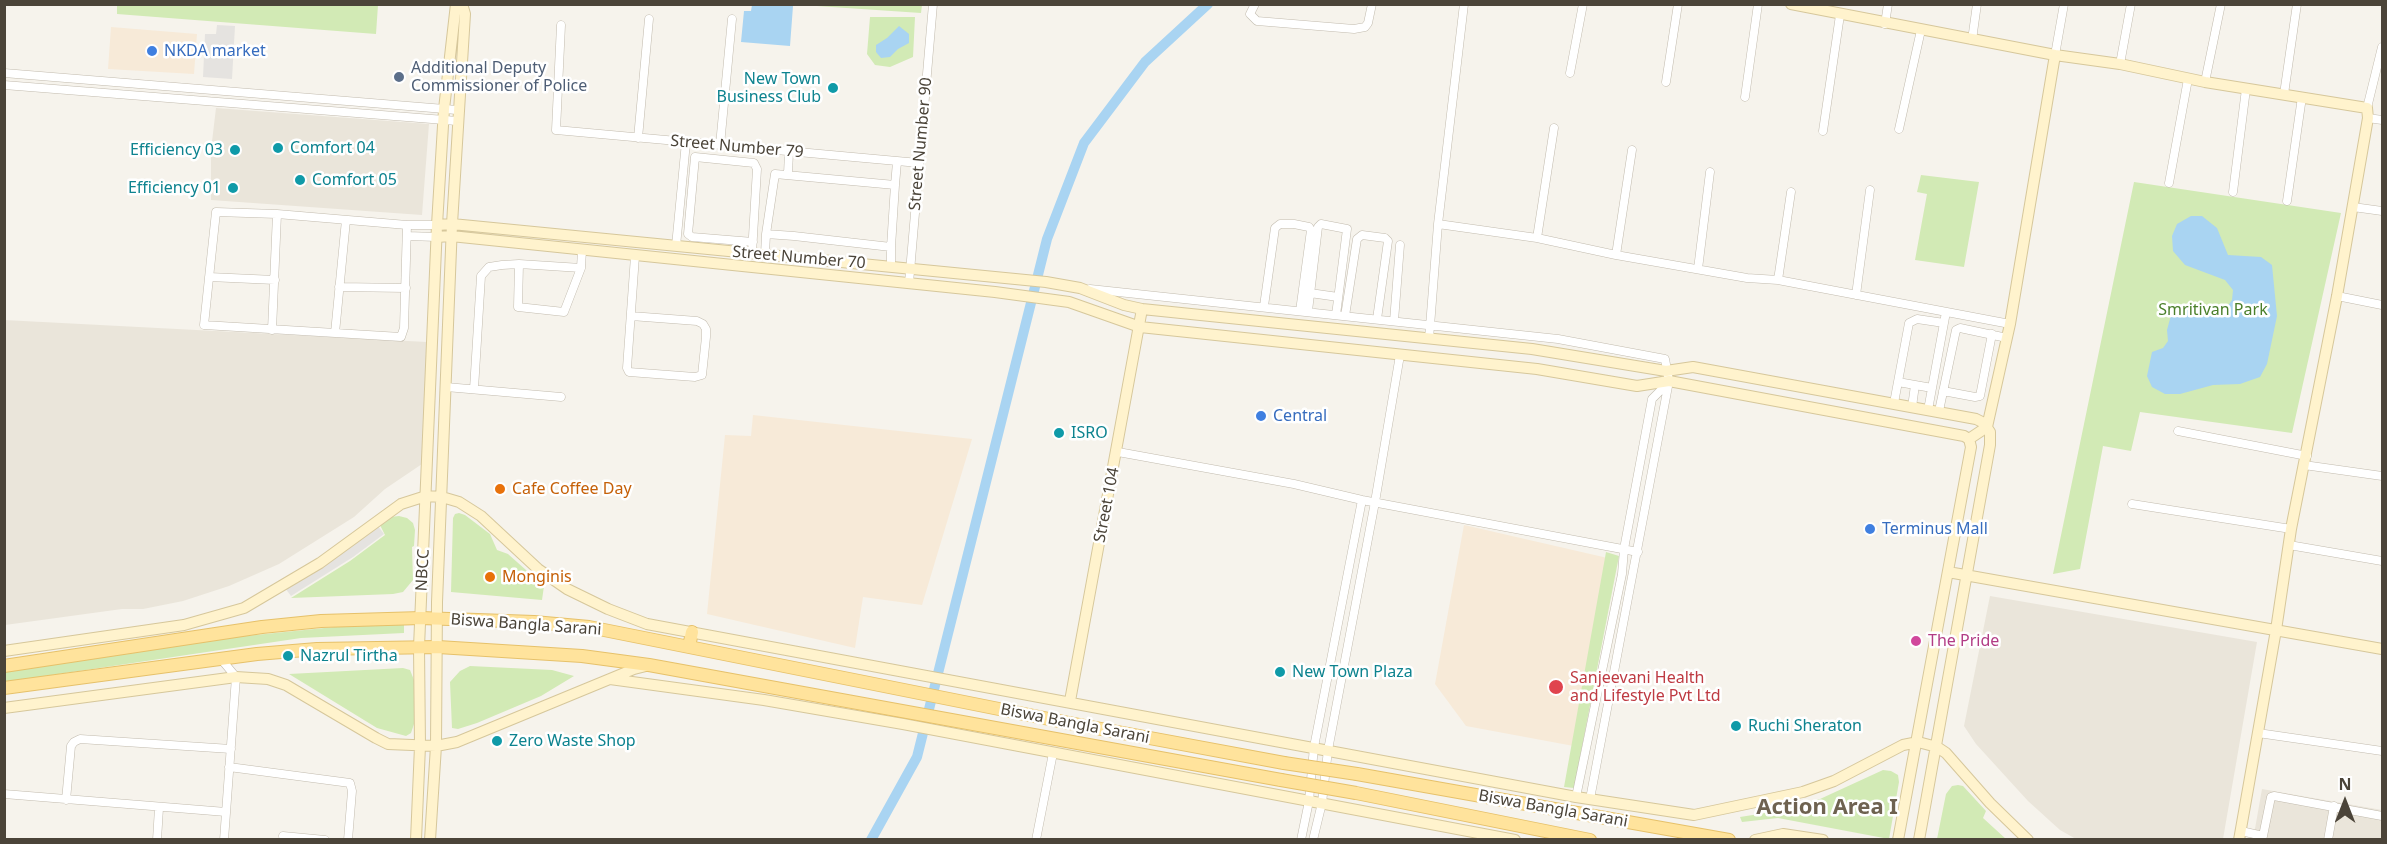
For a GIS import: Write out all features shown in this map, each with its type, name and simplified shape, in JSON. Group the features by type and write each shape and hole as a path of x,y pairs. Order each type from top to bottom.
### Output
{"main road":[{"name":"Biswa Bangla Sarani","path":"4,666 262,627 355,619 437,618 589,627 1069,723 1284,763 1729,840"},
{"path":"689,647 692,632"},
{"name":"Biswa Bangla Sarani","path":"4,688 221,659 317,649 438,647 582,656 649,665 1356,793 1590,840"}],"street":[{"name":"NBCC","path":"416,840 420,746 419,647 437,225 444,114 456,4"},
{"path":"430,840 436,746 437,618 451,236 465,14 462,4"},
{"name":"Street Number 90","path":"909,283 933,4"},
{"path":"1256,4 1250,14 1257,21 1354,29 1365,27 1368,23 1372,4"},
{"path":"1429,339 1438,224 1464,4"},
{"path":"1570,73 1583,4"},
{"path":"1665,82 1678,4"},
{"path":"1745,97 1758,4"},
{"path":"1885,24 1888,4"},
{"path":"1972,40 1977,4"},
{"path":"1667,376 1969,439 1987,427 2010,324 2064,4"},
{"path":"2120,64 2131,4"},
{"path":"2205,82 2221,4"},
{"path":"2284,94 2297,4"},
{"path":"1794,5 1972,40 2302,97 2367,113 2382,120"},
{"path":"1823,131 1840,15"},
{"path":"638,138 649,19"},
{"path":"720,145 732,19"},
{"name":"Street Number 79","path":"561,25 556,130 919,164"},
{"path":"1899,129 1921,30"},
{"path":"2382,49 2367,113 2337,296 2291,529 2276,630 2240,835 2262,838 2271,797 2274,796 2382,816"},
{"path":"4,73 444,114"},
{"path":"2169,183 2188,79"},
{"path":"4,85 457,115"},
{"path":"2233,192 2246,88"},
{"path":"2287,201 2302,97"},
{"path":"1537,238 1554,129"},
{"path":"676,246 686,142"},
{"path":"1616,255 1632,150"},
{"path":"788,174 789,152"},
{"path":"685,156 695,157 754,164 757,170 752,248 692,237 688,234 695,157"},
{"path":"891,266 897,162"},
{"path":"1698,269 1710,172"},
{"path":"765,255 775,174 895,184"},
{"path":"1856,295 1870,190"},
{"path":"1778,280 1791,192"},
{"path":"2353,207 2382,211"},
{"path":"407,225 404,328 401,337 204,325 215,212 437,225"},
{"path":"272,330 277,214"},
{"path":"335,333 346,220"},
{"name":"Street Number 70","path":"437,225 452,224 676,246 752,248 765,255 1046,282 1080,288 1124,305 1143,309 1532,349 1667,376"},
{"path":"1264,306 1275,228 1280,224 1294,224 1309,227 1311,230 1304,311"},
{"path":"1304,311 1310,293 1318,227 1321,224 1345,228 1347,231 1338,297 1340,315"},
{"path":"1438,224 1537,238 1616,255 1747,278 1778,280 2010,324"},
{"path":"766,234 891,247"},
{"path":"1340,315 1357,239 1362,235 1385,238 1388,241 1377,319"},
{"path":"407,236 437,237"},
{"name":"Street Number 70","path":"437,237 451,236 909,283 1069,302 1140,327 1537,369 1637,386 1667,376"},
{"path":"1394,321 1400,245"},
{"path":"519,264 518,307 564,312 580,268 582,250"},
{"path":"631,316 697,321 703,324 706,337 702,375 687,377 628,372 627,368 635,256"},
{"path":"474,389 481,276 489,267 519,264 580,268"},
{"path":"209,277 275,280"},
{"path":"339,287 406,288"},
{"path":"1080,288 1558,339 1665,359 1667,376 1638,552 1590,799"},
{"path":"1310,293 1338,297"},
{"path":"2337,296 2382,305"},
{"name":"Street 104","path":"1070,701 1143,309"},
{"path":"1934,411 1932,388 1946,312"},
{"path":"1894,403 1910,323 1917,319 1944,323"},
{"path":"1934,411 1943,391 1956,330 1960,328 2007,338"},
{"path":"1943,391 1980,396 1992,334"},
{"path":"1314,840 1322,803 1328,750 1400,355"},
{"path":"1576,796 1622,574 1624,549 1652,399 1667,376 1693,367 1976,418 1990,432 1990,445 1919,840"},
{"path":"1898,382 1932,388"},
{"path":"1912,407 1915,385"},
{"path":"446,387 561,398"},
{"path":"2178,431 2382,476"},
{"path":"1898,840 1971,447 1969,439"},
{"path":"1118,452 1294,484 1362,500 1638,552"},
{"path":"4,651 184,625 244,608 320,562 393,509 408,501 426,496 442,496 459,502 482,516 538,570 576,594 638,621 1590,799 1701,815 1812,789 1847,774 1894,749 1918,742 1937,747 1946,753 2028,840"},
{"path":"1301,840 1314,747 1362,500"},
{"path":"2132,504 2291,529"},
{"path":"2289,545 2382,561"},
{"path":"1948,572 2382,649"},
{"path":"221,659 236,677 224,840"},
{"path":"4,708 236,677 268,680 286,685 388,744 436,746 456,742 649,665"},
{"path":"610,679 764,700 903,724 1515,840"},
{"path":"2258,733 2382,752"},
{"path":"66,800 71,746 80,740 231,749"},
{"path":"1036,840 1053,753"},
{"path":"229,767 350,783 352,790 348,840"},
{"path":"4,794 226,812"},
{"path":"2328,840 2334,807"},
{"path":"157,840 159,808"},
{"path":"1755,840 1783,834 1823,840"},
{"path":"283,836 325,840"}],"shaded area":[{"path":"217,25 235,26 232,79 203,77 205,34 216,34"},
{"name":"NKDA market","path":"111,27 197,34 194,74 108,69"},
{"path":"216,108 429,124 422,215 211,200 211,150"},
{"path":"4,320 427,342 422,464 385,489 354,517 279,564 229,586 183,601 143,609 122,609 5,625"},
{"path":"753,415 972,439 922,605 863,597 855,648 707,614 725,435 751,436"},
{"path":"1464,525 1612,559 1579,747 1466,726 1435,684"},
{"path":"378,526 384,534 353,557 291,596 285,588"},
{"path":"1990,596 2257,642 2223,839 2076,839 2060,830 2028,801 1976,744 1964,726"},
{"path":"2262,789 2382,810 2382,839 2253,840"}],"green space":[{"path":"117,4 378,5 376,34 117,14"},
{"path":"922,4 921,13 802,5"},
{"path":"870,17 915,17 913,57 890,67 875,65 867,54"},
{"path":"1921,175 1979,182 1964,267 1915,260 1927,194 1917,192"},
{"name":"Smritivan Park","path":"2134,182 2341,213 2292,433 2140,412 2131,451 2103,446 2080,569 2053,574"},
{"path":"459,513 490,534 497,550 508,554 544,586 542,600 451,592 453,518"},
{"path":"399,516 413,523 415,530 412,547 413,580 403,592 291,598 350,561 385,535 380,525 390,517"},
{"path":"1606,552 1619,556 1574,788 1564,787"},
{"path":"354,625 404,625 404,633 301,638 5,682 5,671 196,641"},
{"path":"470,666 552,670 574,676 541,696 477,723 458,729 452,728 450,682 460,671"},
{"path":"403,668 410,670 414,680 414,724 411,733 406,736 377,728 289,674"},
{"path":"1883,770 1898,775 1899,782 1889,839 1778,818 1742,822 1740,817 1778,811 1820,799"},
{"path":"1952,786 1963,786 1986,811 1983,818 2006,839 1937,839 1946,794"}],"water":[{"path":"752,5 793,6 790,46 741,42 744,11 751,11"},
{"path":"899,26 909,34 909,43 890,57 881,58 876,52 876,45"},
{"path":"2191,216 2202,216 2217,228 2228,255 2261,257 2272,265 2277,316 2267,364 2260,377 2240,384 2213,385 2180,394 2165,394 2152,387 2147,376 2152,352 2163,348 2168,341 2167,330 2173,308 2183,304 2212,313 2225,310 2232,300 2233,290 2225,280 2185,265 2173,251 2172,236 2177,224"}],"waterway":[{"path":"871,840 917,757 1047,239 1084,143 1145,62 1208,4"}],"place":[{"name":"NKDA market","path":"152,51"},
{"name":"Additional Deputy Commissioner of Police","path":"399,77"},
{"name":"New Town Business Club","path":"833,88"},
{"name":"Comfort 04","path":"278,148"},
{"name":"Efficiency 03","path":"235,150"},
{"name":"Comfort 05","path":"300,180"},
{"name":"Efficiency 01","path":"233,188"},
{"name":"Central","path":"1261,416"},
{"name":"ISRO","path":"1059,433"},
{"name":"Cafe Coffee Day","path":"500,489"},
{"name":"Terminus Mall","path":"1870,529"},
{"name":"Monginis","path":"490,577"},
{"name":"The Pride","path":"1916,641"},
{"name":"Nazrul Tirtha","path":"288,656"},
{"name":"New Town Plaza","path":"1280,672"},
{"name":"Sanjeevani Health and Lifestyle Pvt Ltd","path":"1556,687"},
{"name":"Ruchi Sheraton","path":"1736,726"},
{"name":"Zero Waste Shop","path":"497,741"}],"district":[{"name":"Action Area I","path":"1827,808"}]}
